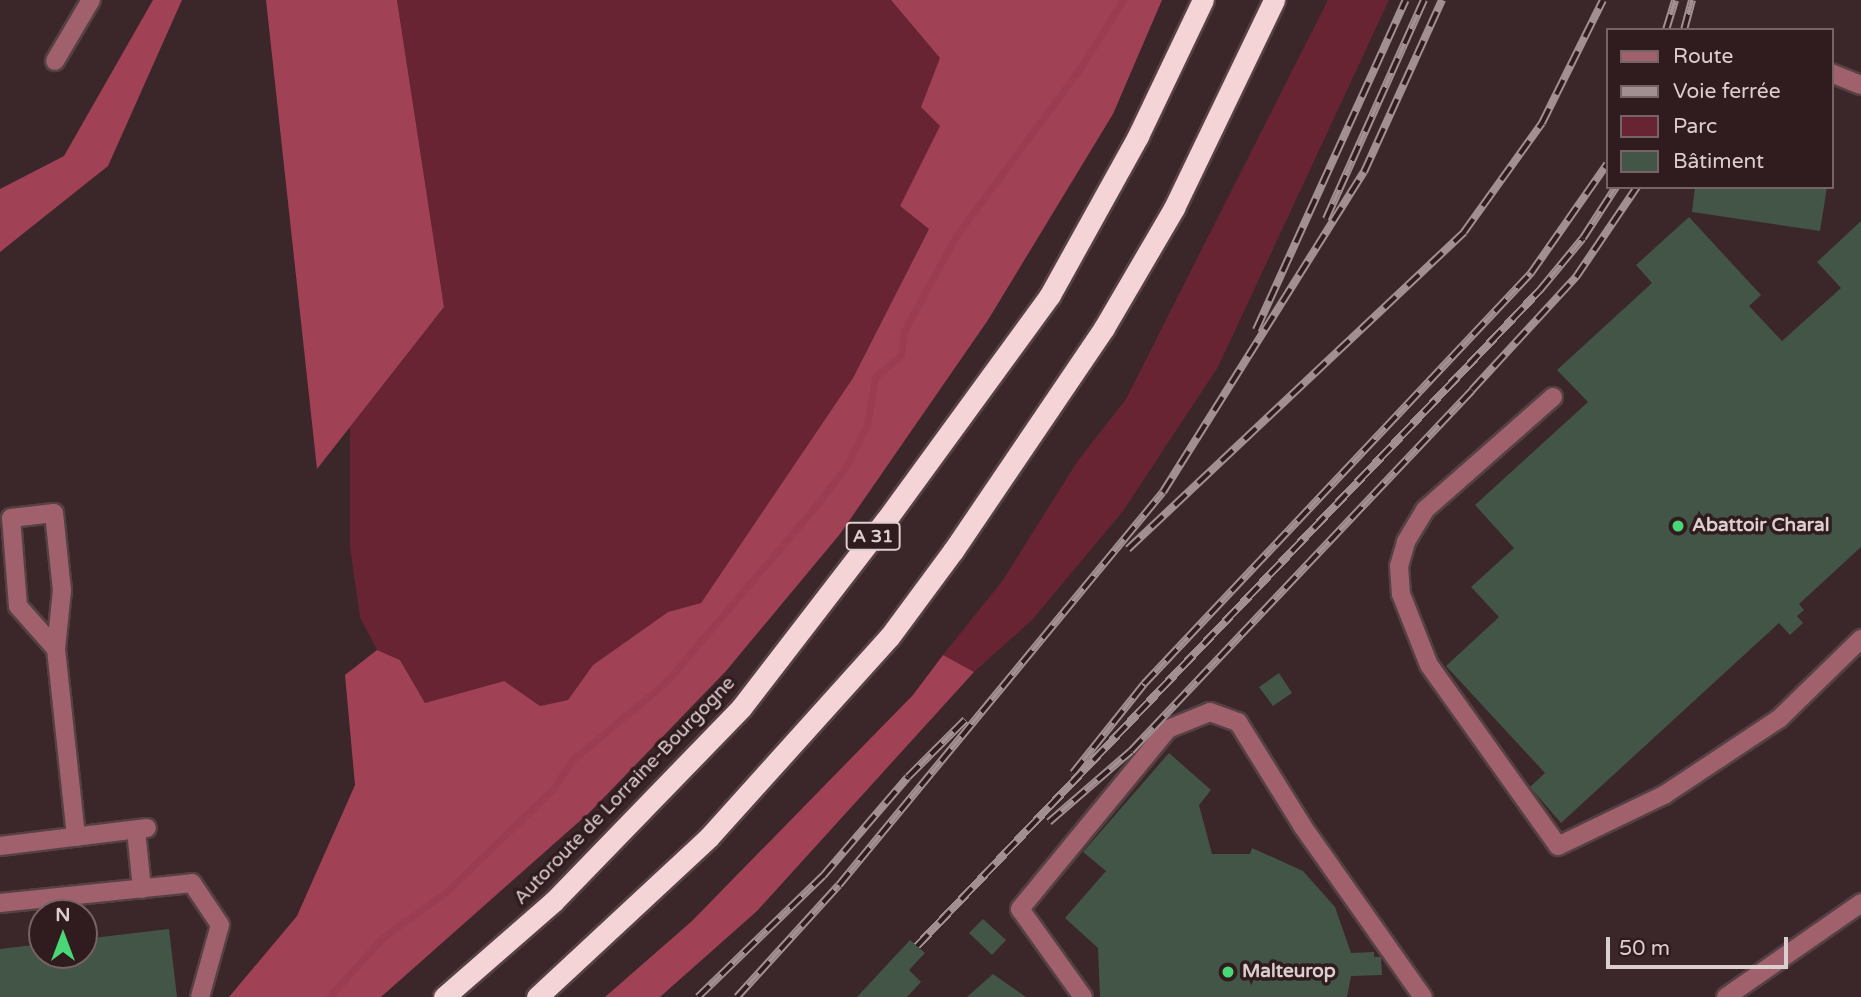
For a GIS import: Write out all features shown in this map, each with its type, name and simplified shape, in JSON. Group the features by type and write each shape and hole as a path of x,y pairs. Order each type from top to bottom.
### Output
{"highway":[{"name":"Autoroute de Lorraine-Bourgogne","path":"444,997 553,902 741,708 886,520 1050,295 1138,136 1203,0"},
{"path":"537,997 709,837 890,636 953,551 1028,447 1111,316 1174,208 1274,0"}],"street":[{"path":"55,61 89,2"},
{"path":"1833,73 1861,85"},
{"path":"1553,397 1425,510 1406,542 1399,566 1401,594 1429,665 1558,846 1664,795 1779,719 1861,639"},
{"path":"56,649 18,606 11,518 54,513 62,590 56,649 76,837"},
{"path":"1083,997 1020,909 1168,729 1210,712 1238,722 1303,827 1423,997"},
{"path":"0,846 141,829 142,889"},
{"path":"0,903 192,883 220,925 200,997"},
{"path":"1726,997 1861,903"}],"green space":[{"path":"397,0 891,0 941,59 921,107 941,126 900,206 929,229 853,378 701,603 668,612 593,665 568,700 540,706 503,681 425,703 400,660 377,650 360,617 350,547 350,427 444,307"},
{"path":"1328,0 1389,0 1218,367 1123,511 1032,620 974,672 943,655 1003,580 1077,462 1126,399"}],"shaded area":[{"path":"153,0 182,0 108,166 0,252 0,189 64,156"},
{"path":"266,0 397,0 444,307 317,469"},
{"path":"891,0 1162,0 1113,114 988,320 840,534 726,671 590,812 381,997 229,997 297,916 355,785 345,675 377,650 400,660 425,703 504,681 540,706 568,700 593,665 668,612 701,603 853,378 929,229 900,206 940,126 921,107 940,58"},
{"path":"943,655 974,672 757,911 660,997 605,997 692,921 913,695"}],"building":[{"path":"1695,189 1827,189 1820,231 1692,212"},
{"name":"Abattoir Charal","path":"1689,217 1761,295 1749,306 1782,341 1841,288 1817,262 1861,221 1861,547 1799,604 1804,610 1797,616 1803,623 1790,635 1779,623 1561,823 1530,787 1545,773 1446,666 1499,617 1471,587 1514,548 1475,505 1588,402 1557,370 1652,283 1636,265"},
{"path":"1279,673 1292,693 1273,706 1259,687"},
{"path":"1169,753 1211,790 1199,805 1212,854 1250,854 1252,848 1303,871 1335,907 1351,953 1374,952 1374,957 1381,957 1382,975 1351,976 1347,997 1100,997 1098,948 1065,918 1106,871 1083,852"},
{"path":"983,919 1006,940 992,955 969,933"},
{"path":"169,929 177,997 0,997 0,949 28,946 28,969 98,969 98,937"},
{"path":"910,940 925,953 909,970 921,982 907,997 857,997"},
{"path":"993,974 1026,997 967,997"}],"waterway":[{"path":"329,997 383,937 446,892 553,789 572,760 666,682 815,507 845,468 867,425 875,377 901,355 904,331 956,236 1081,67 1123,0"}],"railway":[{"path":"1256,330 1406,0"},
{"path":"1326,219 1424,0"},
{"path":"737,997 839,885 1163,492 1364,172 1442,0"},
{"path":"1128,549 1464,232 1542,123 1603,0"},
{"path":"1667,28 1675,0"},
{"path":"1685,28 1692,0"},
{"path":"1073,773 1144,684 1531,273 1605,167"},
{"path":"917,946 1540,290 1583,238 1615,189"},
{"path":"1049,822 1131,751 1472,390 1576,277 1636,189"},
{"path":"698,997 823,876 908,777 965,720"}],"place":[{"name":"Abattoir Charal","path":"1678,526"},
{"name":"Malteurop","path":"1228,972"}]}
